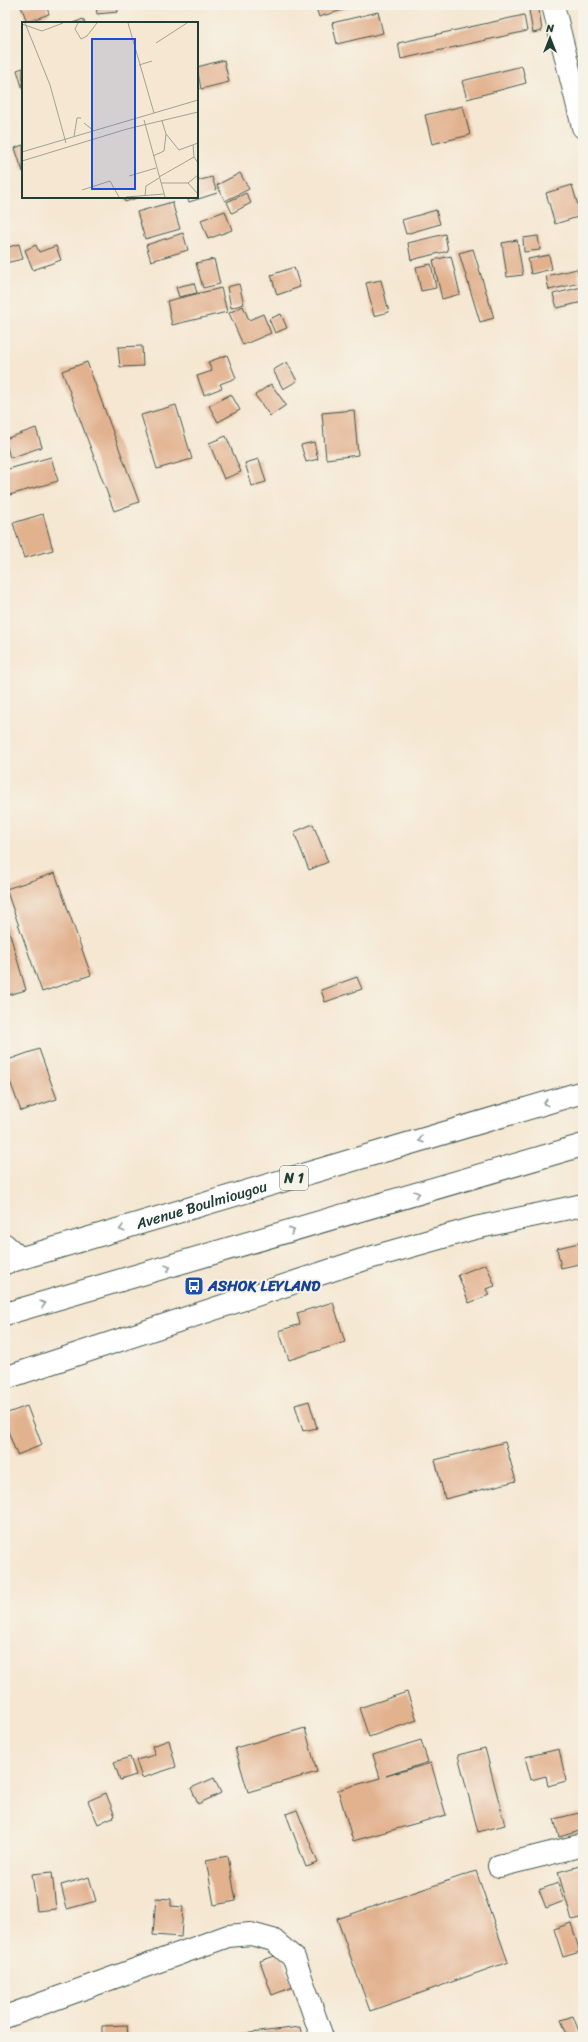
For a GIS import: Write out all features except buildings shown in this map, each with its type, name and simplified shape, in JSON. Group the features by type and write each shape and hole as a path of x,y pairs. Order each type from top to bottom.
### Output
{"main road":[{"path":"554,5 583,127"},
{"name":"Avenue Boulmiougou","path":"14,1261 583,1092"},
{"path":"5,1314 583,1146"},
{"path":"5,1378 362,1260 475,1228 583,1205"},
{"path":"499,1866 583,1845"},
{"path":"5,2017 228,1936 251,1934 273,1940 294,1958 322,2037"}],"lane":[{"path":"5,1243 14,1261"}],"place":[{"name":"ASHOK LEYLAND","path":"194,1286"}]}
